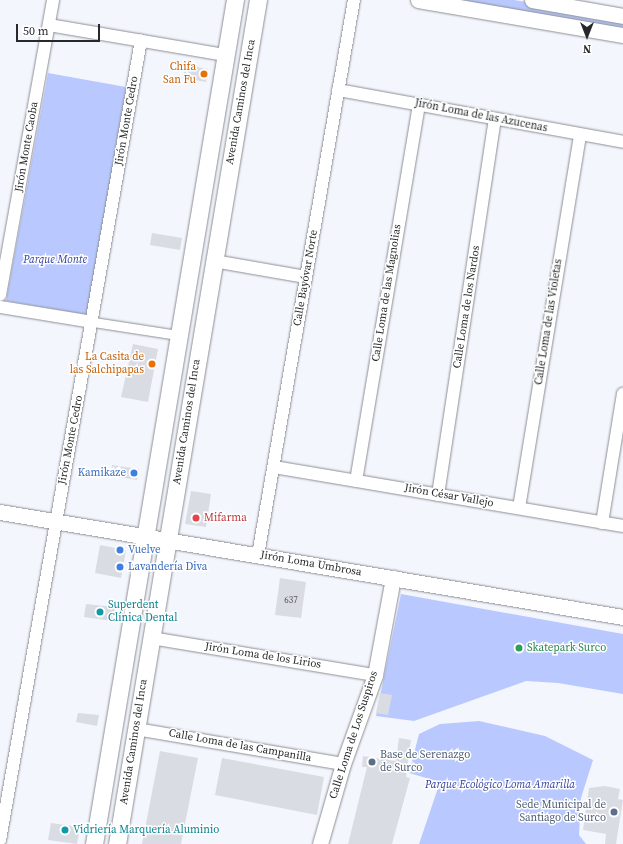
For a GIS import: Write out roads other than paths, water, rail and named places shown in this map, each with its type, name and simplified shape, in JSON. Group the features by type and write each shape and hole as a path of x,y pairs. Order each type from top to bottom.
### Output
{"main road":[{"name":"Avenida Caminos del Inca","path":"94,844 144,536 235,0"},
{"name":"Avenida Caminos del Inca","path":"117,844 258,0"}],"street":[{"name":"Jirón Monte Caoba","path":"0,295 53,0"},
{"name":"Calle Bayóvar Norte","path":"258,556 354,0"},
{"path":"418,0 623,35"},
{"path":"532,0 623,16"},
{"path":"49,25 225,55"},
{"name":"Jirón Monte Cedro","path":"0,840 56,521 93,322 141,40"},
{"name":"Jirón Loma de las Azucenas","path":"338,90 623,142"},
{"name":"Calle Loma de las Magnolias","path":"356,481 419,105"},
{"name":"Calle Loma de los Nardos","path":"438,495 495,119"},
{"name":"Calle Loma de las Violetas","path":"519,508 580,135"},
{"path":"214,261 306,277"},
{"path":"0,307 178,335"},
{"path":"602,523 623,394"},
{"name":"Jirón César Vallejo","path":"274,467 623,526"},
{"name":"Jirón Loma Umbrosa","path":"0,512 623,617"},
{"name":"Calle Loma de Los Suspiros","path":"320,844 343,764 375,675 393,578"},
{"name":"Jirón Loma de los Lirios","path":"151,638 375,675"},
{"name":"Calle Loma de las Campanilla","path":"136,729 343,764"}],"place":[{"name":"Chifa San Fu","path":"204,74"},
{"name":"La Casita de las Salchipapas","path":"152,364"},
{"name":"Kamikaze","path":"134,473"},
{"name":"Mifarma","path":"196,518"},
{"name":"Vuelve","path":"120,550"},
{"name":"Lavandería Diva","path":"120,567"},
{"name":"Superdent Clínica Dental","path":"100,612"},
{"name":"Skatepark Surco","path":"519,648"},
{"name":"Base de Serenazgo de Surco","path":"372,762"},
{"name":"Sede Municipal de Santiago de Surco","path":"614,812"},
{"name":"Vidriería Marquería Aluminio","path":"65,830"}],"park label":[{"name":"Parque Monte","path":"55,260"},
{"name":"Parque Ecológico Loma Amarilla","path":"500,785"}]}
